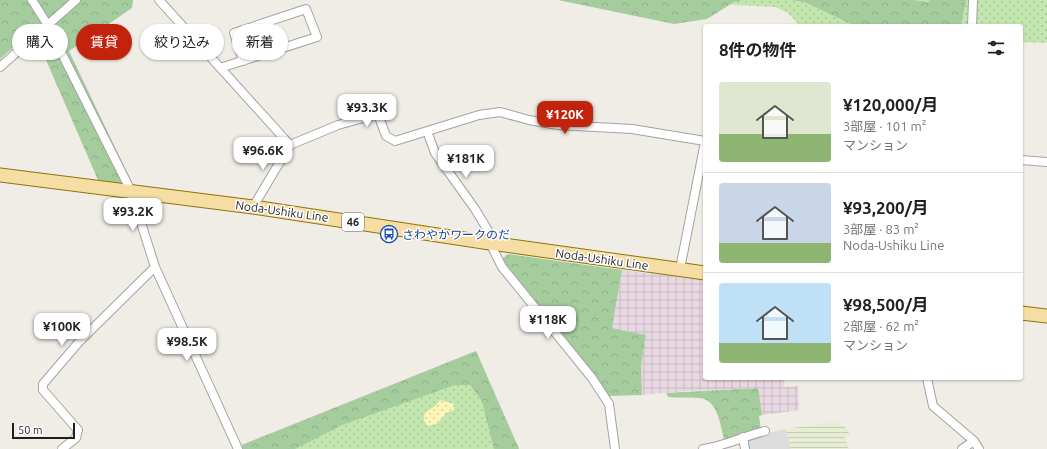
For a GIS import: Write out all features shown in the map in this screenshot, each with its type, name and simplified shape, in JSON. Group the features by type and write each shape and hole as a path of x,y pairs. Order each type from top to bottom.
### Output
{"main road":[{"name":"Noda-Ushiku Line","path":"0,175 253,207 490,243 703,273"},
{"path":"1023,313 1047,316"}],"street":[{"path":"32,0 47,24 76,0"},
{"path":"159,0 290,145"},
{"path":"972,24 973,0"},
{"path":"220,68 243,61 317,37 306,9 234,33 243,61"},
{"path":"0,67 12,56"},
{"path":"65,60 131,191 155,267 238,449"},
{"path":"253,207 290,145 338,125 378,114 386,136 395,141 479,115 500,112 529,120 558,125 632,129 703,142"},
{"path":"427,131 435,153 475,209 490,234 490,243 502,267 592,378 609,404 615,449"},
{"path":"680,270 703,152"},
{"path":"1023,160 1047,162"},
{"path":"62,449 76,438 78,430 43,390 43,384 79,342 155,267"},
{"path":"927,380 933,406 974,441 979,449"},
{"path":"703,449 721,446 742,437 765,431"},
{"path":"742,437 745,449"},
{"path":"962,449 974,441"}],"shaded area":[{"path":"622,270 703,280 703,380 785,380 784,387 798,386 799,410 762,415 757,388 686,391 642,395 641,365 646,335 612,328"},
{"path":"786,429 791,449 749,449 747,443 749,439"}],"green space":[{"path":"0,0 133,0 132,8 109,24 76,24 76,46 69,51 133,185 98,180 46,60 68,60 68,24 12,24 12,48 0,59"},
{"path":"558,0 743,0 734,2 707,19 674,24"},
{"path":"638,0 1047,0 1047,43 1023,42 1023,24 798,24 788,13 776,7"},
{"path":"792,0 912,0 928,2 930,0 966,0 961,24 851,24 805,2"},
{"path":"508,254 622,270 612,328 646,335 641,366 642,395 609,396 507,268 502,259"},
{"path":"476,351 519,449 240,449"},
{"path":"476,351 519,449 494,449 482,401 470,385 455,385 342,425 295,449 240,449 239,446"},
{"path":"758,388 762,415 759,416 761,430 725,442 718,415 711,403 699,398 668,397 666,393"},
{"path":"838,423 846,428 850,435 844,436 849,449 791,449 786,429"}],"sand":[{"path":"440,400 454,404 454,410 446,413 438,423 428,426 424,421 425,414"}],"place":[{"name":"さわやかワークのだ","path":"389,234"}]}
